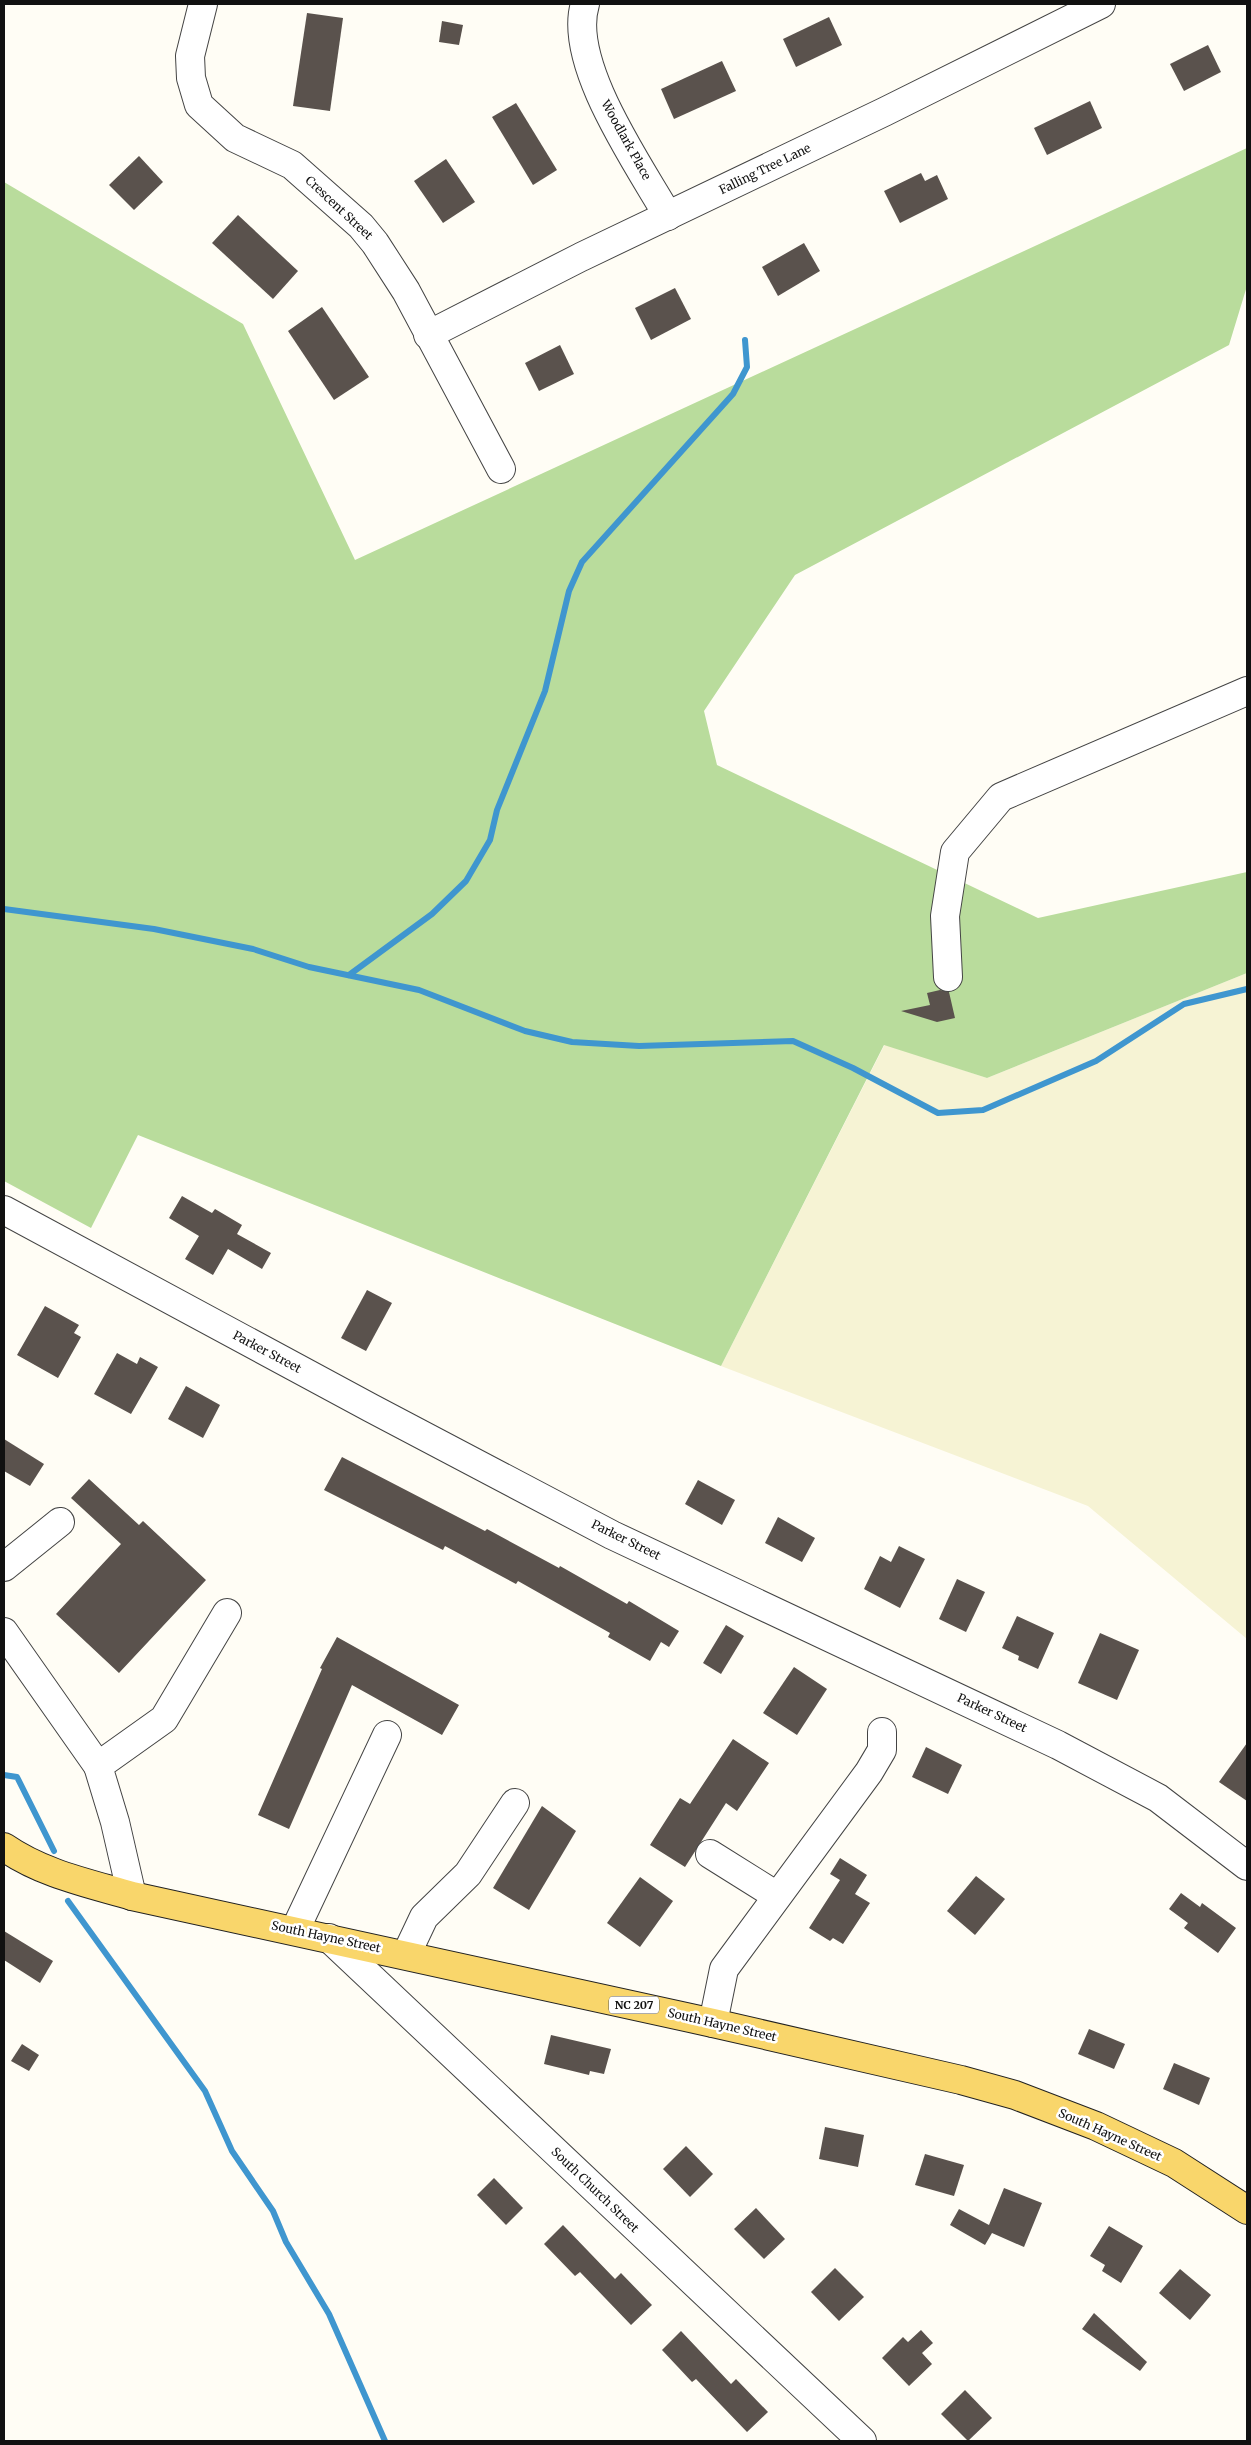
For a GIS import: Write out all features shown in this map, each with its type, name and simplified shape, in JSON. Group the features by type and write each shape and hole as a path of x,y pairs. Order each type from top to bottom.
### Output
{"main road":[{"name":"South Hayne Street","path":"4,1847 24,1861 63,1877 132,1896 295,1930 713,2023 961,2080 1015,2095 1096,2126 1174,2163 1247,2210"}],"street":[{"name":"Crescent Street","path":"203,4 190,56 191,78 199,105 235,138 292,165 361,226 375,243 406,291 501,469"},
{"name":"Woodlark Place","path":"585,4 582,42 602,100 668,216"},
{"name":"Falling Tree Lane","path":"428,335 581,257 1101,4"},
{"path":"948,977 945,916 955,852 1000,797 1247,691"},
{"name":"Parker Street","path":"4,1210 371,1408 612,1535 1067,1749 1158,1798 1247,1866"},
{"path":"4,1567 60,1522"},
{"path":"98,1766 164,1719 227,1613"},
{"path":"4,1632 98,1766 115,1822 132,1896"},
{"path":"713,2023 724,1968 869,1772 882,1750 882,1732"},
{"path":"295,1930 387,1735"},
{"path":"406,1955 424,1917 468,1874 515,1803"},
{"path":"710,1854 777,1896"},
{"name":"South Church Street","path":"329,1938 862,2441"}],"shaded area":[{"path":"1247,973 1247,1639 1088,1506 721,1366 885,1044 987,1078"}],"green space":[{"path":"1247,148 1247,286 1229,345 795,575 704,711 717,765 1038,918 1247,872 1247,973 987,1078 884,1045 721,1366 138,1135 91,1228 4,1181 4,182 243,324 355,560"}],"building":[{"path":"307,13 343,18 330,111 293,106"},
{"path":"829,17 842,45 796,67 783,39"},
{"path":"442,21 463,25 459,45 439,42"},
{"path":"1208,45 1221,72 1184,91 1170,64"},
{"path":"722,61 736,91 674,119 661,89"},
{"path":"1090,101 1102,128 1047,155 1034,128"},
{"path":"516,103 557,170 533,185 492,117"},
{"path":"139,156 163,182 134,210 109,185"},
{"path":"446,159 475,202 443,223 414,181"},
{"path":"921,173 925,181 937,175 948,199 900,223 884,191"},
{"path":"238,215 298,271 273,299 212,243"},
{"path":"804,243 820,271 778,296 762,267"},
{"path":"675,288 691,319 651,340 635,308"},
{"path":"322,307 369,377 334,400 288,331"},
{"path":"560,345 574,374 539,391 525,363"},
{"path":"940,990 949,992 955,1018 937,1022 901,1011 930,1005 927,993"},
{"path":"182,1196 212,1213 215,1209 242,1225 237,1234 271,1253 262,1269 228,1249 213,1275 185,1259 199,1236 169,1218"},
{"path":"367,1290 392,1303 366,1351 341,1338"},
{"path":"45,1306 79,1325 74,1333 81,1337 58,1378 17,1355"},
{"path":"117,1353 137,1364 140,1357 158,1367 131,1414 94,1394"},
{"path":"186,1386 220,1405 203,1438 168,1419"},
{"path":"4,1439 44,1464 30,1486 4,1471"},
{"path":"342,1457 485,1531 487,1529 559,1568 560,1566 627,1604 629,1601 679,1631 669,1647 661,1642 650,1661 608,1637 610,1633 518,1581 516,1584 445,1546 443,1550 324,1490"},
{"path":"89,1479 139,1525 143,1521 206,1580 119,1673 56,1614 121,1544 71,1498"},
{"path":"698,1480 735,1500 722,1525 685,1504"},
{"path":"778,1517 815,1538 802,1562 765,1543"},
{"path":"899,1546 925,1559 900,1608 864,1589 880,1556 891,1562"},
{"path":"957,1579 985,1592 966,1632 939,1619"},
{"path":"1017,1616 1054,1633 1038,1669 1018,1660 1019,1656 1002,1648"},
{"path":"726,1625 744,1636 721,1674 703,1663"},
{"path":"1100,1633 1139,1650 1117,1700 1078,1683"},
{"path":"337,1637 459,1705 442,1735 352,1685 289,1829 258,1815 322,1669 320,1668"},
{"path":"794,1667 827,1689 797,1735 763,1713"},
{"path":"733,1739 769,1763 737,1811 726,1803 685,1867 650,1845 680,1798 690,1804"},
{"path":"1247,1743 1247,1801 1219,1782"},
{"path":"926,1747 962,1765 948,1794 912,1777"},
{"path":"542,1806 576,1831 529,1910 493,1888"},
{"path":"840,1858 867,1875 855,1894 870,1903 843,1944 833,1938 830,1941 809,1928 840,1880 830,1874"},
{"path":"976,1876 1005,1899 975,1935 947,1911"},
{"path":"640,1877 673,1901 640,1947 607,1923"},
{"path":"1181,1893 1200,1907 1202,1903 1236,1928 1218,1953 1184,1928 1188,1923 1169,1909"},
{"path":"4,1931 53,1961 40,1983 4,1960"},
{"path":"1089,2029 1125,2044 1114,2069 1078,2054"},
{"path":"551,2035 611,2049 604,2074 590,2071 589,2075 544,2064"},
{"path":"22,2044 39,2055 29,2071 11,2061"},
{"path":"1174,2063 1210,2078 1199,2105 1163,2089"},
{"path":"825,2127 864,2135 858,2167 819,2159"},
{"path":"686,2146 713,2174 690,2197 663,2169"},
{"path":"925,2154 964,2165 954,2196 915,2185"},
{"path":"494,2178 523,2208 506,2225 477,2195"},
{"path":"1004,2188 1042,2203 1024,2247 992,2233 985,2245 950,2225 959,2209 989,2225"},
{"path":"756,2208 785,2239 764,2259 734,2229"},
{"path":"563,2225 615,2279 621,2273 652,2305 631,2325 580,2272 575,2276 544,2244"},
{"path":"1109,2226 1143,2246 1121,2283 1102,2271 1105,2265 1090,2256"},
{"path":"835,2268 864,2297 839,2321 811,2292"},
{"path":"1180,2269 1211,2295 1190,2320 1159,2293"},
{"path":"1094,2313 1147,2362 1140,2371 1082,2329"},
{"path":"921,2330 933,2343 922,2353 932,2364 909,2386 882,2358 903,2337 908,2342"},
{"path":"681,2331 731,2384 736,2379 768,2412 747,2432 696,2379 692,2382 662,2350"},
{"path":"965,2390 992,2418 968,2441 941,2414"}],"waterway":[{"path":"349,975 432,914 466,881 490,840 497,810 545,691 569,591 582,562 733,394 747,367 745,340"},
{"path":"4,909 154,929 253,949 309,967 419,990 525,1031 572,1042 639,1046 793,1041 853,1068 938,1113 983,1110 1096,1061 1184,1004 1247,989"},
{"path":"4,1775 17,1777 54,1851"},
{"path":"68,1901 205,2091 232,2151 273,2211 286,2242 329,2314 385,2441"}]}
